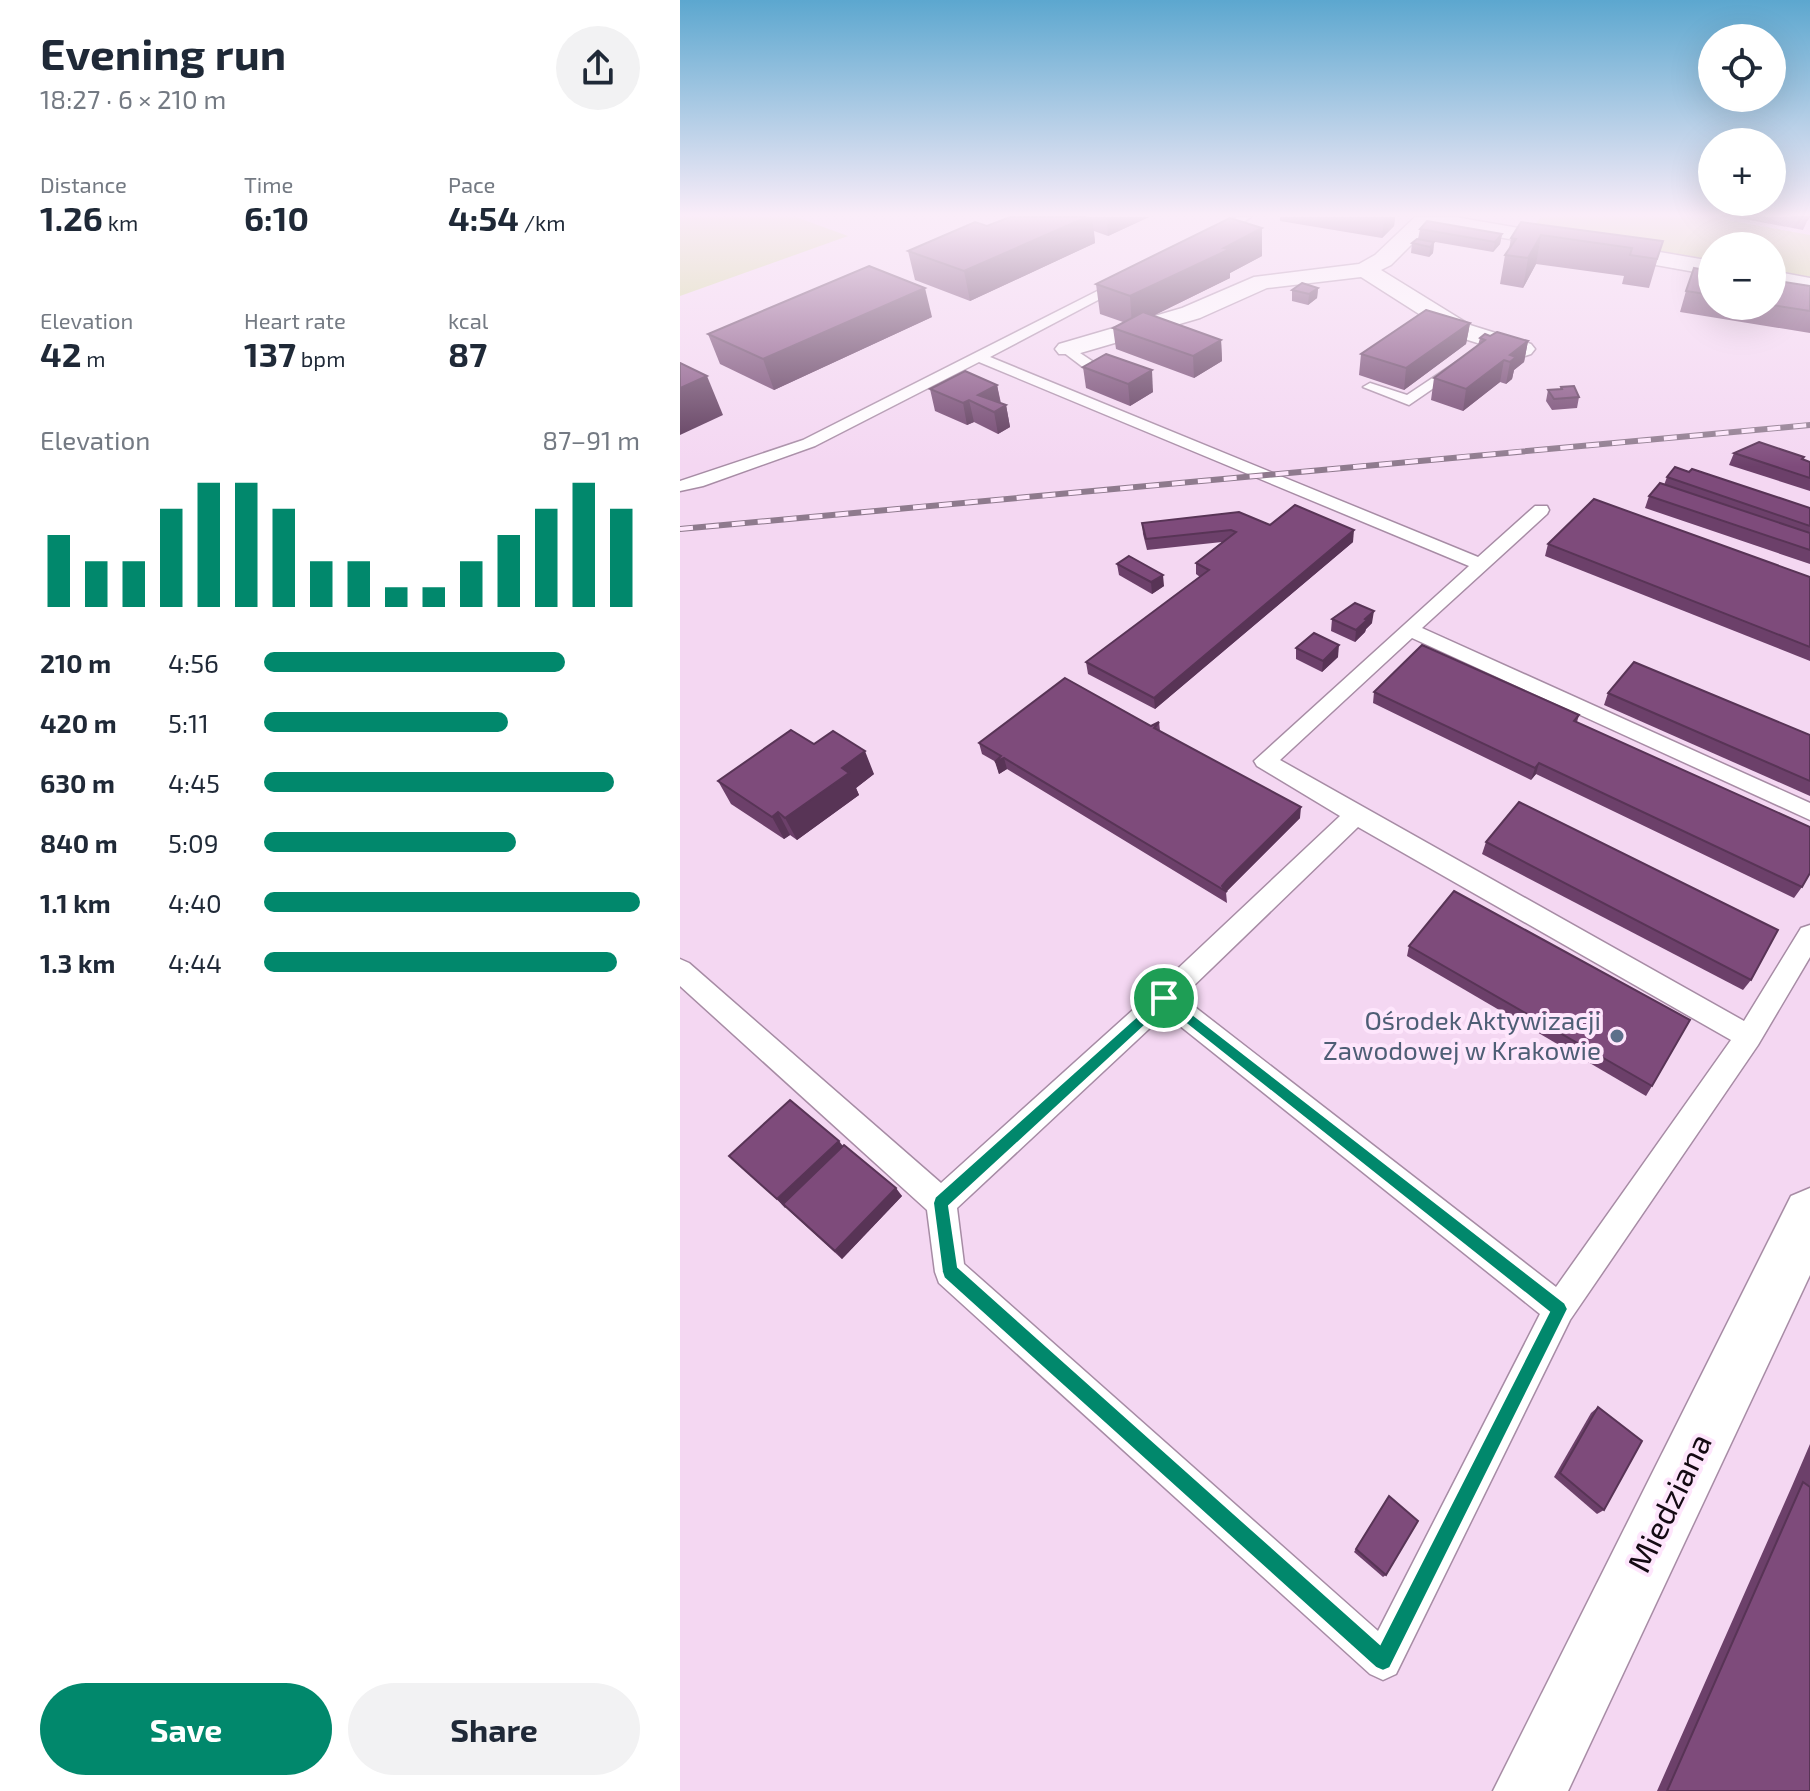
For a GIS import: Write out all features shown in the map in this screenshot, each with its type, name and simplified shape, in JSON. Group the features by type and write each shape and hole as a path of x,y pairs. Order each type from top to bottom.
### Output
{"street":[{"path":"1068,349 1191,313 1219,301"},
{"path":"1411,301 1480,349 1522,349"},
{"name":"Miedziana","path":"1530,1791 1810,1215"}],"lane":[{"path":"680,486 697,483 809,443 1089,301"},
{"path":"1068,349 1093,368"},
{"path":"1370,387 1409,401 1480,349"},
{"path":"979,357 1482,565"},
{"path":"1541,510 1265,761 1749,1037"},
{"path":"1410,630 1810,812"},
{"path":"941,1203 1164,998 1356,815"},
{"path":"680,970 941,1203 950,1272 1383,1661 1559,1309 1749,1037 1810,935"},
{"path":"1164,998 1559,1309"}],"building":[{"path":"787,301 896,301 763,359 708,334"},
{"path":"1786,301 1810,301 1810,311 1786,307"},
{"path":"1426,310 1470,323 1406,368 1361,354"},
{"path":"1143,312 1221,340 1193,356 1113,328"},
{"path":"1497,332 1528,341 1510,355 1516,357 1510,362 1504,360 1466,389 1434,378 1485,340 1480,338 1485,334 1490,336"},
{"path":"1106,354 1152,370 1128,384 1083,367"},
{"path":"680,363 707,376 680,388"},
{"path":"965,371 997,385 978,395 1006,405 994,412 969,400 963,403 930,389"},
{"path":"1574,386 1579,397 1554,399 1548,390 1562,389"},
{"path":"1759,442 1804,457 1802,459 1810,462 1810,478 1734,453"},
{"path":"1675,467 1689,472 1692,469 1810,508 1810,526 1667,477"},
{"path":"1660,483 1810,533 1810,550 1649,496"},
{"path":"1594,499 1810,577 1810,647 1548,544"},
{"path":"1295,505 1354,530 1154,698 1086,662 1209,570 1196,563 1236,532 1146,539 1142,523 1239,512 1270,525"},
{"path":"1129,556 1163,575 1151,582 1117,564"},
{"path":"1355,603 1374,611 1356,630 1332,619"},
{"path":"1314,633 1339,645 1323,661 1296,648"},
{"path":"1422,645 1579,715 1574,721 1810,827 1810,873 1802,887 1539,763 1535,768 1374,692"},
{"path":"1634,662 1810,735 1810,781 1608,693"},
{"path":"1065,678 1151,726 1159,722 1154,728 1301,807 1227,880 1222,886 1227,892 1004,758 995,762 1001,756 979,743"},
{"path":"791,730 814,744 833,731 865,751 842,768 849,773 785,818 778,812 772,817 718,781"},
{"path":"1519,802 1778,930 1751,980 1486,842"},
{"path":"1454,891 1690,1020 1652,1086 1409,946"},
{"path":"790,1100 839,1141 777,1199 729,1156"},
{"path":"844,1145 896,1188 835,1251 783,1204"},
{"path":"1598,1407 1642,1441 1604,1510 1560,1473"},
{"path":"1803,1482 1810,1487 1810,1791 1667,1791"},
{"path":"1389,1496 1418,1521 1386,1575 1356,1549"}],"railway":[{"path":"680,529 1810,425"}],"place":[{"name":"Ośrodek Aktywizacji Zawodowej w Krakowie","path":"1617,1036"}],"route":[{"path":"1164,998 1559,1309 1383,1661 950,1272 941,1203 1164,998"}]}
